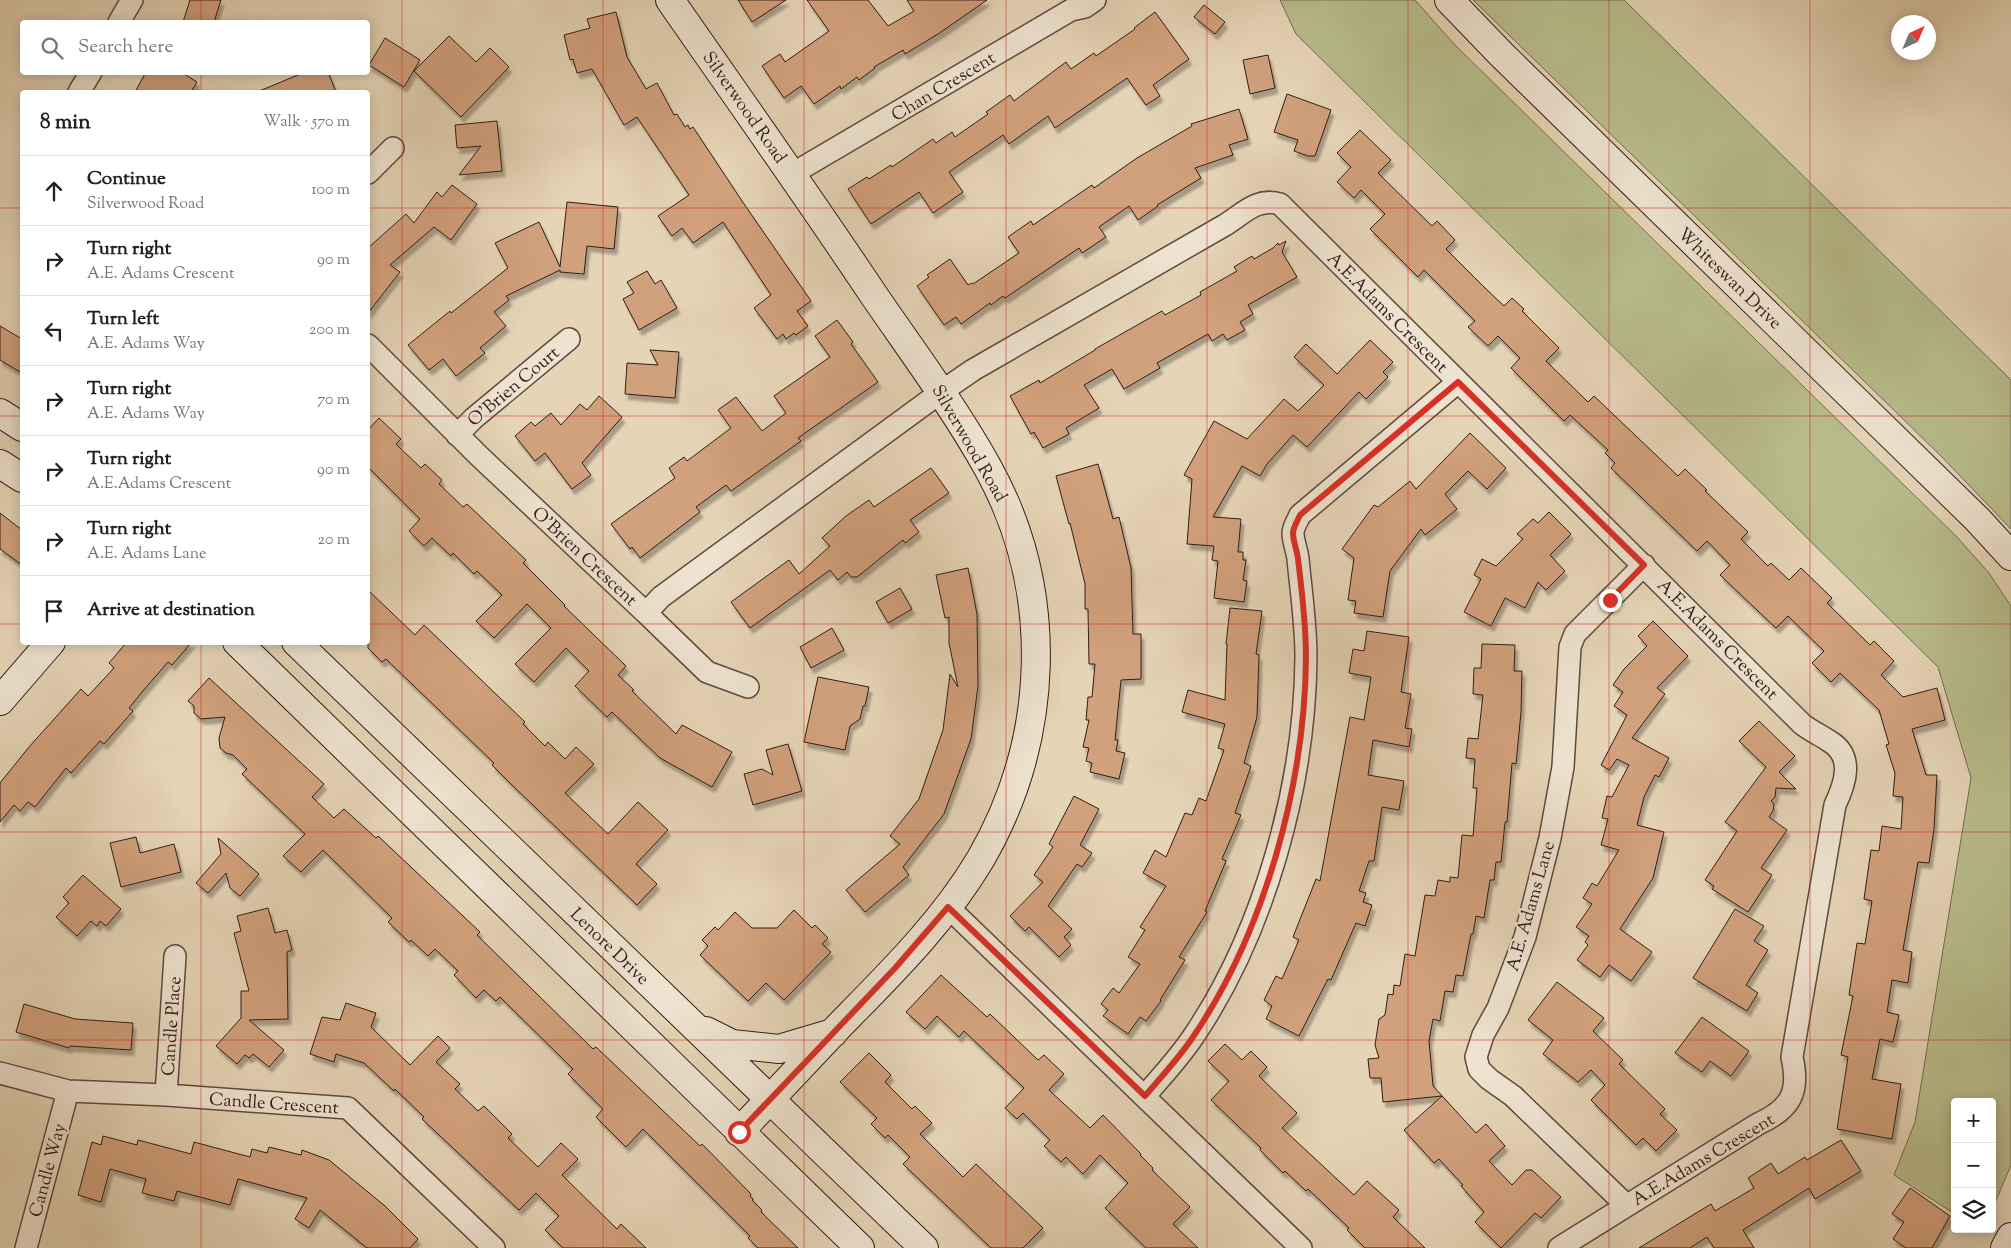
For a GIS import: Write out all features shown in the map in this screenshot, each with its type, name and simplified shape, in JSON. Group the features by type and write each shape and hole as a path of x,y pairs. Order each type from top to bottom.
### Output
{"street":[{"path":"120,20 132,0"},
{"name":"Silverwood Road","path":"670,0 941,392 989,470 1008,511 1024,556 1036,630 1036,674 1031,722 1022,761 1010,800 982,857 927,934 739,1132"},
{"name":"Chan Crescent","path":"792,174 1071,10 1085,7 1095,0"},
{"name":"Whiteswan Drive","path":"1449,0 1501,54 1978,520 2011,556"},
{"path":"80,90 89,75"},
{"path":"370,170 393,148"},
{"name":"A.E.Adams Crescent","path":"941,392 974,370 1225,225 1253,205 1263,202 1280,204 1802,724 1837,747 1844,758 1846,775 1835,805 1792,1057 1795,1073 1794,1090 1786,1107 1626,1205 1560,1248"},
{"name":"O'Brien Court","path":"457,434 569,338"},
{"name":"O'Brien Crescent","path":"370,347 457,434 646,613 661,598 941,392"},
{"path":"1145,1096 1193,1038 1231,973 1258,909 1279,845 1293,785 1302,723 1306,656 1298,554 1293,532 1300,515 1458,382"},
{"path":"0,413 20,426"},
{"path":"0,464 20,477"},
{"name":"A.E. Adams Lane","path":"1626,1205 1513,1096 1490,1079 1480,1069 1476,1057 1483,1035 1498,1008 1525,937 1550,838 1563,767 1570,648 1575,634 1644,565"},
{"path":"646,613 707,672 748,687"},
{"path":"0,701 49,645"},
{"path":"240,645 860,1248"},
{"name":"Lenore Drive","path":"299,645 924,1248"},
{"path":"948,907 1301,1248"},
{"name":"Candle Place","path":"166,1095 175,956"},
{"path":"692,1024 732,1044 779,1049 833,1033"},
{"name":"Candle Crescent","path":"0,1073 68,1091 166,1095 348,1108 494,1248"},
{"name":"Candle Way","path":"26,1248 68,1091"},
{"path":"2005,1248 2011,1237"}],"green space":[{"path":"1280,0 1415,0 1455,45 1957,537 1989,573 2011,606 2011,1165 1996,1201 1996,1098 1951,1098 1951,1211 1894,1175 1915,1122 1971,778 1938,667 1296,34"},
{"path":"1473,0 1624,0 2011,380 2011,529 1941,456"}],"building":[{"path":"190,0 221,0 215,20 184,20"},
{"path":"738,0 786,0 752,22"},
{"path":"807,0 868,0 888,26 914,11 907,0 987,0 905,54 903,50 874,67 859,80 857,77 841,89 840,86 814,104 801,86 784,98 762,66 780,54 785,62 829,31"},
{"path":"1204,5 1225,22 1215,34 1194,17"},
{"path":"616,12 627,57 646,89 657,83 674,115 677,114 685,127 688,125 690,129 693,127 811,301 797,311 808,326 796,335 794,333 786,339 783,334 777,339 754,308 771,295 723,222 693,243 682,228 672,236 658,216 689,195 637,117 624,125 592,69 577,73 573,59 570,60 564,35 590,28 587,19"},
{"path":"1155,12 1189,59 1153,85 1160,96 1146,105 1127,78 1055,128 1048,116 1009,144 1003,135 949,172 963,192 933,213 919,192 871,224 848,189 867,177 869,179 891,165 892,167 933,139 936,143 952,132 955,137 988,114 986,112 1010,95 1014,101 1066,62 1071,69 1094,53 1096,56 1135,29"},
{"path":"449,36 476,62 490,48 509,67 461,117 414,71"},
{"path":"385,38 420,60 404,87 370,66"},
{"path":"1268,55 1275,88 1250,94 1243,60"},
{"path":"144,75 186,75 197,82 192,90 136,90"},
{"path":"298,75 329,75 335,90 262,90"},
{"path":"1287,94 1331,110 1315,156 1308,156 1294,151 1298,140 1274,132"},
{"path":"1239,109 1248,139 1229,145 1233,155 1195,168 1201,178 1157,205 1138,220 1129,206 1099,227 1106,237 1082,253 1079,248 1005,298 1003,296 991,305 990,303 961,324 956,317 944,325 917,286 929,277 927,275 950,259 968,285 973,284 1019,253 1008,237 1031,221 1033,225 1092,185 1094,188 1137,158 1192,126 1191,124"},
{"path":"497,121 502,171 459,175 481,146 457,148 455,125"},
{"path":"1360,130 1391,160 1378,173 1432,226 1437,221 1455,240 1446,249 1504,306 1512,298 1524,309 1522,311 1559,348 1546,361 1588,402 1594,396 1678,476 1685,469 1748,532 1741,539 1768,566 1771,563 1789,580 1801,568 1832,598 1827,603 1870,645 1874,641 1894,661 1881,675 1903,697 1937,688 1945,720 1912,729 1926,775 1937,775 1934,829 1929,863 1918,862 1903,950 1912,952 1908,983 1892,980 1887,1012 1899,1015 1893,1042 1880,1039 1872,1079 1901,1084 1892,1139 1837,1129 1848,1057 1841,1055 1853,996 1849,995 1857,943 1865,944 1872,901 1864,899 1871,850 1879,851 1882,826 1901,829 1903,797 1893,796 1895,773 1886,745 1889,744 1879,710 1840,673 1831,682 1812,663 1824,651 1788,616 1776,628 1720,575 1730,565 1707,541 1697,551 1611,468 1615,463 1605,453 1608,450 1570,415 1564,421 1511,368 1520,358 1498,336 1488,346 1468,327 1475,321 1424,270 1418,277 1370,229 1385,214 1361,190 1354,198 1337,182 1351,167 1337,153"},
{"path":"452,185 477,204 451,240 434,227 390,265 400,272 370,310 370,246 406,214 414,223 437,192 442,197"},
{"path":"567,202 618,207 614,249 587,246 584,274 560,272 560,270 506,296 509,300 494,312 506,326 480,348 485,353 456,376 443,359 429,370 408,345 508,268 495,243 539,222 560,267"},
{"path":"1286,241 1282,252 1297,277 1248,305 1253,314 1240,322 1245,330 1227,340 1223,334 1212,341 1208,334 1157,363 1160,368 1124,389 1112,369 1084,385 1099,408 1066,428 1069,434 1043,448 1034,432 1031,434 1010,396 1039,380 1040,383 1162,311 1165,315 1201,295 1200,292 1237,271 1234,267 1252,256 1254,259 1278,243 1279,245"},
{"path":"647,271 655,284 661,280 677,308 639,330 623,299 634,293 627,282"},
{"path":"837,320 853,342 851,344 878,382 798,438 801,441 731,491 726,485 696,507 700,512 640,558 632,547 630,549 611,524 675,478 669,468 684,457 687,461 731,428 718,410 736,397 762,431 786,413 774,396 830,357 815,336"},
{"path":"0,326 20,338 20,372 0,360"},
{"path":"1370,340 1393,362 1383,372 1388,377 1366,399 1359,392 1307,447 1293,435 1267,464 1260,476 1242,466 1213,517 1241,519 1238,552 1243,552 1243,560 1246,560 1243,580 1247,581 1244,602 1214,598 1218,561 1212,560 1214,546 1187,544 1192,479 1184,475 1214,421 1247,439 1284,399 1298,411 1324,385 1294,357 1306,344 1337,374"},
{"path":"650,350 679,352 675,398 625,394 627,363 658,365"},
{"path":"599,396 622,417 582,463 591,475 572,489 545,453 535,461 515,436 531,422 535,426 551,413 561,425 580,404 587,410"},
{"path":"379,418 401,439 396,444 421,468 425,464 442,480 439,484 463,507 467,504 526,560 523,563 626,666 618,675 676,734 682,725 732,752 712,787 660,758 612,712 607,717 575,686 589,671 566,648 534,682 515,664 551,628 527,604 494,638 476,621 502,595 477,571 474,574 453,553 451,556 432,538 424,546 409,531 420,519 370,469 370,428"},
{"path":"1470,433 1506,468 1487,489 1468,471 1445,494 1457,509 1425,535 1421,529 1390,571 1383,617 1354,613 1356,601 1348,600 1354,558 1342,549 1374,505 1378,507 1410,481 1416,489"},
{"path":"1098,464 1113,519 1119,517 1131,568 1133,634 1141,634 1141,679 1121,680 1115,740 1118,740 1116,751 1125,753 1119,779 1090,772 1092,763 1086,761 1089,748 1083,747 1089,720 1086,720 1088,697 1092,697 1095,664 1089,664 1088,609 1085,609 1085,584 1056,476"},
{"path":"931,468 949,493 910,520 919,532 905,543 903,540 857,577 851,577 847,572 838,580 830,570 750,628 731,602 789,560 799,574 830,546 822,538 846,516 869,500 874,507"},
{"path":"1549,512 1571,534 1550,555 1565,571 1546,590 1538,582 1525,608 1505,598 1491,626 1464,612 1481,579 1474,575 1482,559 1496,566 1523,539 1517,534 1533,519 1538,523"},
{"path":"0,513 20,528 20,564 0,549"},
{"path":"968,568 977,614 978,686 971,739 944,814 903,867 909,875 865,912 846,890 900,844 890,836 919,799 943,730 950,674 958,687 949,643 949,617 945,618 936,575"},
{"path":"900,588 912,609 888,623 876,602"},
{"path":"370,592 415,635 424,625 525,722 523,724 545,746 548,742 565,759 576,747 594,764 565,793 608,834 638,802 668,830 636,864 657,884 637,905 512,785 492,765 494,763 386,659 382,662 368,648 368,645 370,645"},
{"path":"1230,608 1262,611 1256,654 1259,655 1257,717 1244,763 1251,766 1235,813 1241,815 1222,859 1226,861 1205,911 1207,912 1179,957 1185,960 1161,1001 1146,1021 1140,1017 1128,1034 1103,1016 1108,1010 1101,1004 1113,988 1119,993 1140,964 1128,957 1145,930 1140,927 1166,886 1143,873 1155,850 1166,857 1185,813 1192,815 1199,798 1206,801 1224,750 1218,748 1225,724 1182,712 1188,690 1225,700 1226,644"},
{"path":"1653,621 1688,656 1657,688 1665,694 1632,738 1669,758 1659,777 1655,775 1644,797 1637,825 1664,832 1653,878 1620,929 1652,952 1631,981 1609,965 1600,977 1577,960 1588,945 1585,942 1589,936 1576,927 1592,904 1583,898 1592,883 1597,886 1619,850 1601,845 1608,819 1602,818 1607,796 1612,797 1629,765 1617,759 1609,770 1601,765 1627,715 1614,706 1623,692 1613,685 1624,669 1647,646 1638,636"},
{"path":"832,628 844,650 811,668 800,647"},
{"path":"1367,631 1409,637 1401,692 1411,694 1405,728 1412,729 1409,747 1373,740 1368,775 1404,781 1399,810 1382,807 1374,861 1369,861 1359,891 1366,893 1363,902 1372,905 1365,926 1356,923 1331,980 1328,979 1299,1036 1266,1019 1272,1006 1264,1000 1276,976 1282,979 1299,940 1293,937 1316,879 1320,881 1350,717 1364,720 1371,677 1349,673 1353,649 1364,651"},
{"path":"1482,644 1515,645 1514,671 1522,671 1521,712 1516,764 1512,763 1507,822 1505,822 1501,862 1496,862 1494,880 1490,880 1484,918 1476,916 1463,976 1456,975 1453,992 1445,991 1440,1021 1433,1019 1429,1041 1433,1086 1476,1133 1486,1124 1505,1146 1489,1161 1512,1185 1526,1170 1532,1170 1561,1197 1541,1218 1535,1213 1501,1248 1475,1222 1484,1212 1461,1186 1463,1185 1439,1159 1434,1163 1404,1130 1442,1096 1383,1102 1381,1078 1370,1078 1368,1059 1379,1058 1375,1045 1379,1019 1385,1015 1388,994 1393,995 1394,985 1400,986 1405,954 1415,956 1425,895 1435,896 1438,880 1450,882 1450,877 1458,878 1462,835 1473,836 1477,788 1473,788 1475,759 1466,758 1468,738 1478,739 1483,695 1473,694 1474,668 1481,668"},
{"path":"124,645 189,645 172,665 168,662 142,692 129,708 133,711 104,744 100,741 71,773 66,768 35,807 28,802 20,811 14,805 0,822 0,783 29,747 81,689 88,696 114,668 109,663"},
{"path":"818,677 869,687 860,719 850,726 845,750 804,742"},
{"path":"209,678 324,784 312,797 334,818 344,809 376,838 378,836 480,932 477,935 593,1049 596,1047 700,1146 702,1144 751,1194 752,1200 762,1210 761,1212 798,1248 758,1248 748,1238 750,1236 643,1129 626,1147 596,1117 603,1109 568,1074 573,1069 500,997 496,1001 484,990 476,998 454,975 458,971 435,949 428,956 411,940 409,942 388,922 392,918 323,850 301,872 283,856 305,834 242,774 247,769 233,755 226,753 220,748 219,738 225,717 201,719 194,713 194,706 188,701"},
{"path":"1759,721 1795,756 1779,772 1796,789 1776,788 1775,797 1771,801 1774,804 1773,811 1769,817 1787,830 1761,868 1772,875 1748,912 1712,889 1714,886 1705,880 1737,831 1725,822 1766,767 1739,741"},
{"path":"788,744 802,791 753,805 744,774 762,769 773,775 766,750"},
{"path":"1074,796 1099,809 1080,845 1092,853 1082,867 1077,864 1048,906 1072,929 1064,937 1071,945 1059,957 1029,927 1025,931 1010,916 1043,882 1034,875 1053,847 1049,844"},
{"path":"136,837 140,853 174,844 181,872 121,887 110,843"},
{"path":"218,838 259,874 240,896 230,888 226,873 208,893 196,883 221,854"},
{"path":"83,875 121,909 106,926 100,921 97,926 91,921 77,936 56,917 69,903 63,897"},
{"path":"268,908 275,933 287,930 292,950 287,952 288,1019 249,1020 284,1050 269,1067 253,1054 249,1058 245,1055 237,1064 216,1046 241,1018 241,991 249,991 234,933 241,931 237,916"},
{"path":"1735,909 1764,926 1754,941 1768,950 1746,985 1758,993 1747,1011 1693,978"},
{"path":"794,910 812,928 815,925 828,938 822,944 831,952 784,1000 766,983 748,1001 700,955 708,946 702,940 715,927 718,930 735,912 752,928 777,928"},
{"path":"941,975 987,1017 990,1014 1038,1060 1044,1055 1064,1074 1049,1090 1090,1128 1103,1115 1141,1154 1153,1168 1152,1170 1190,1207 1173,1224 1198,1248 1146,1248 1105,1208 1128,1183 1100,1155 1083,1174 1066,1157 1061,1162 1044,1146 1050,1140 1023,1113 1017,1119 1005,1108 1024,1088 964,1031 959,1037 937,1016 925,1029 906,1012"},
{"path":"1557,982 1604,1018 1593,1031 1623,1060 1619,1064 1665,1109 1660,1114 1677,1130 1656,1151 1643,1138 1636,1145 1591,1100 1605,1085 1591,1070 1578,1082 1543,1054 1553,1040 1528,1020"},
{"path":"346,1003 376,1013 371,1027 410,1065 438,1036 450,1048 436,1062 460,1084 455,1089 478,1111 484,1106 512,1134 508,1138 538,1167 561,1143 578,1159 562,1175 617,1229 621,1224 646,1248 563,1248 545,1230 559,1216 536,1193 519,1210 422,1119 424,1117 395,1089 394,1091 364,1063 336,1054 334,1062 310,1054 322,1017 340,1020"},
{"path":"24,1004 75,1019 133,1023 131,1050 70,1046 69,1048 16,1032"},
{"path":"1702,1017 1749,1051 1731,1076 1710,1061 1702,1072 1675,1053"},
{"path":"1225,1044 1242,1060 1251,1051 1267,1067 1259,1076 1297,1113 1282,1128 1354,1195 1367,1181 1399,1210 1393,1217 1425,1248 1365,1248 1347,1230 1349,1228 1308,1189 1306,1191 1285,1171 1283,1173 1260,1150 1261,1148 1211,1100 1229,1081 1208,1061"},
{"path":"869,1053 891,1075 885,1082 912,1109 915,1106 932,1123 920,1134 963,1177 976,1164 1043,1228 1023,1248 991,1248 903,1164 910,1157 888,1135 885,1138 871,1124 877,1118 840,1082"},
{"path":"103,1136 137,1145 138,1140 191,1154 194,1142 250,1157 252,1149 267,1153 269,1147 301,1155 302,1150 329,1160 385,1206 418,1239 410,1248 367,1248 320,1210 309,1228 295,1219 307,1198 238,1179 230,1205 177,1191 174,1201 142,1193 146,1179 110,1169 101,1202 78,1195 92,1142 101,1145"},
{"path":"1841,1140 1861,1171 1815,1199 1809,1188 1743,1230 1754,1248 1714,1248 1707,1237 1690,1248 1639,1248 1711,1204 1715,1211 1754,1188 1748,1178 1771,1163 1778,1174 1805,1157 1807,1160"},
{"path":"1910,1188 1950,1216 1932,1248 1906,1248 1893,1239 1904,1222 1892,1214"}],"route":[{"path":"739,1132 927,934 948,907 970,926 1145,1096 1193,1038 1231,973 1258,909 1279,845 1293,785 1302,723 1306,656 1298,554 1293,532 1300,515 1458,382 1644,565 1610,600"}]}
